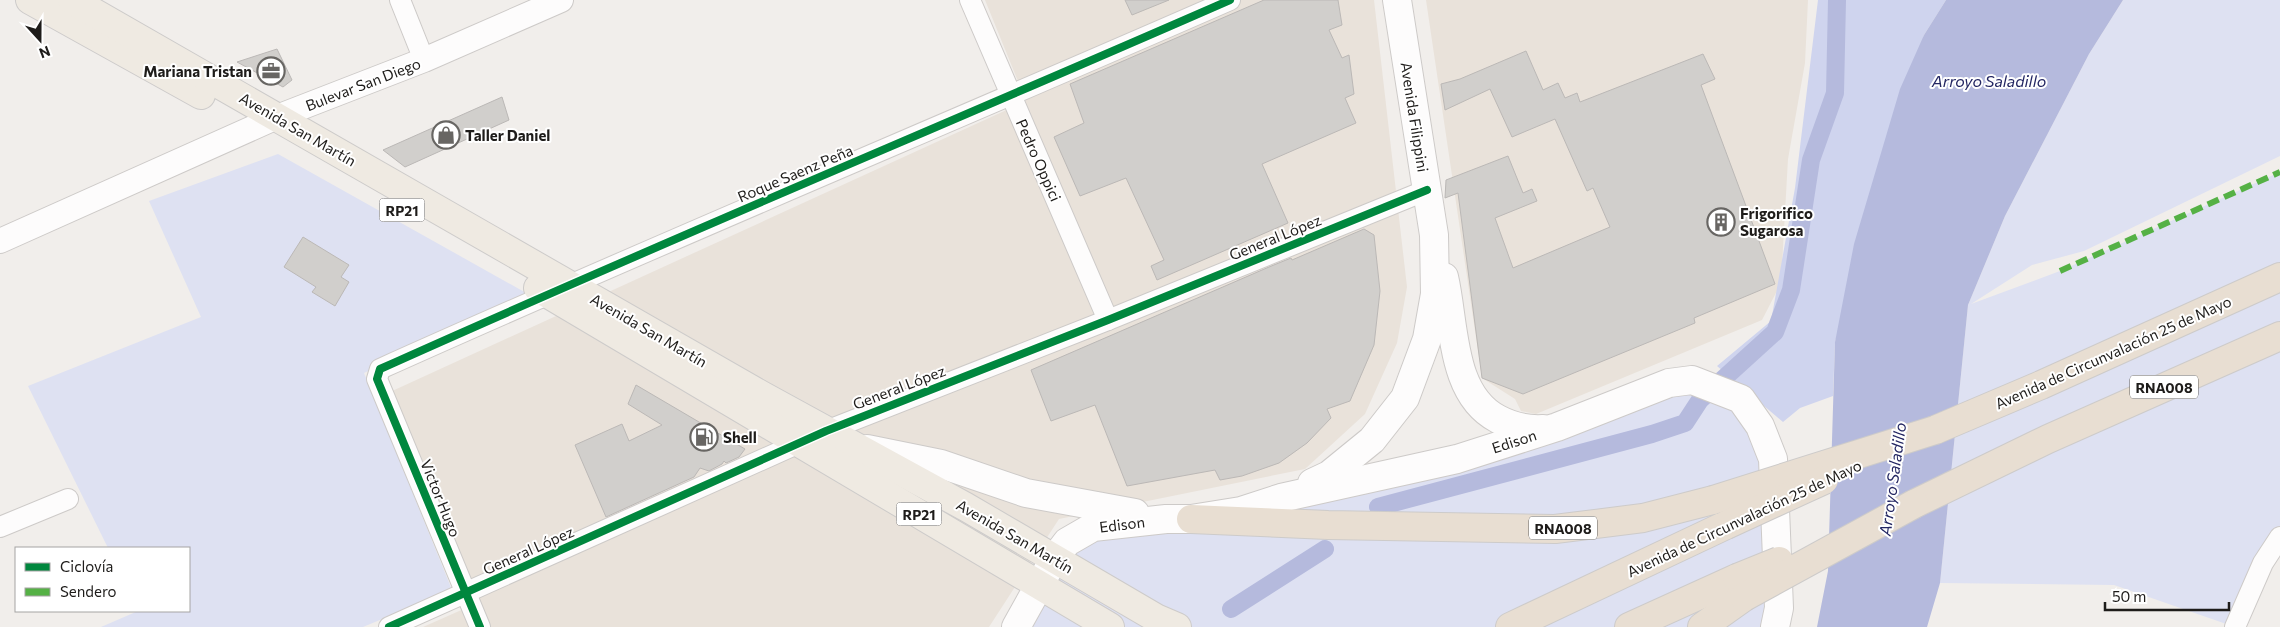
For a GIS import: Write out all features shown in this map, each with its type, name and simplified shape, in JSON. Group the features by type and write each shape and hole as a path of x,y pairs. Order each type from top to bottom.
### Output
{"highway":[{"name":"Avenida de Circunvalación 25 de Mayo","path":"1510,627 1726,525 1935,430 2041,385 2280,278"},
{"name":"RNA008","path":"1740,588 2048,439 2280,336"},
{"name":"RNA008","path":"1179,519 1328,526 1555,529 1643,518 1713,500 1935,430"},
{"path":"1630,627 1740,588"},
{"path":"1702,627 1740,588"}],"main road":[{"name":"Avenida San Martín","path":"30,0 267,122"},
{"name":"Avenida San Martín","path":"72,0 267,122 559,289 860,448 1156,618 1177,627"},
{"name":"Avenida Filippini","path":"1281,498 1329,475 1372,440 1405,398 1427,338 1435,294 1434,235 1397,0"},
{"path":"1434,235 1447,290 1459,364 1472,397 1492,416 1512,426 1534,430 1558,427"},
{"name":"Avenida San Martín","path":"559,289 800,443 1110,627"},
{"name":"Edison","path":"1016,627 1037,584 1054,558 1067,542 1093,526 1179,519 1241,511 1281,498 1457,459 1558,427 1669,384 1692,380 1741,399 1760,426 1773,459 1779,608 1775,627"},
{"path":"860,448 941,464 1026,493 1179,519"}],"street":[{"path":"400,0 424,60"},
{"name":"Bulevar San Diego","path":"0,241 267,122 424,60 561,0"},
{"name":"Pedro Oppici","path":"970,0 1108,320"},
{"name":"Roque Saenz Peña","path":"377,379 380,369 559,289 1011,96 1230,0"},
{"name":"General López","path":"389,627 826,430 1108,320 1427,190"},
{"name":"Victor Hugo","path":"377,379 480,627"},
{"path":"0,527 68,499"},
{"path":"2235,627 2263,563 2280,537"}],"shaded area":[{"path":"985,0 1374,0 1407,287 1397,343 1365,414 1305,469 1059,519 989,627 423,627 475,604 390,392 1026,101"},
{"name":"Frigorifico Sugarosa","path":"1426,0 1808,0 1805,63 1788,159 1781,283 1762,320 1536,414 1521,411 1515,399 1482,378"},
{"path":"1818,0 1946,0 1924,35 1835,342 1833,396 1800,408 1783,422 1717,366 1771,321 1795,188"},
{"path":"2123,0 2280,0 2280,156 2084,251 2032,265 1971,304 2060,271 2280,172 2280,537 2235,627 2114,585 1940,583 1968,305 2005,216 2089,54"},
{"path":"278,154 528,294 364,373 452,590 363,627 101,627 136,612 190,612 190,547 108,547 28,386 201,317 149,201"},
{"path":"1692,380 1760,426 1775,627 1016,627 1067,542 1191,519"}],"water":[{"name":"Arroyo Saladillo","path":"1946,0 2123,0 2089,54 2005,216 1968,305 1940,583 1927,627 1817,627 1828,571 1835,342 1854,244 1900,89 1924,35"}],"building":[{"path":"1125,0 1169,0 1132,15"},
{"path":"1264,0 1338,0 1342,25 1329,30 1342,58 1349,55 1354,94 1345,98 1356,123 1262,164 1288,223 1157,280 1151,266 1164,260 1126,178 1080,196 1054,137 1084,123 1070,84"},
{"name":"Mariana Tristan","path":"277,49 292,80 283,87 237,62"},
{"name":"Frigorifico Sugarosa","path":"1526,51 1543,90 1558,83 1565,98 1577,93 1580,102 1703,54 1715,79 1701,85 1775,284 1694,318 1695,323 1523,394 1482,378 1458,193 1445,198 1446,180 1508,156 1523,193 1532,189 1537,201 1495,218 1513,268 1610,227 1593,188 1587,191 1555,119 1512,137 1490,89 1445,110 1441,84 1460,79"},
{"name":"Taller Daniel","path":"502,97 509,120 405,167 383,150"},
{"path":"1364,229 1374,235 1380,291 1374,345 1350,401 1327,409 1331,418 1307,443 1279,463 1242,476 1220,480 1215,470 1127,486 1095,405 1051,421 1031,370 1269,267 1291,258 1292,260"},
{"path":"303,237 349,265 341,277 349,282 335,306 312,292 316,287 284,267"},
{"path":"636,385 745,449 739,457 726,463 724,461 709,471 700,468 694,477 606,517 575,445 622,424 629,441 662,425 628,404"}],"waterway":[{"path":"1378,507 1652,434 1685,423 1700,400 1775,332 1791,290 1811,160 1835,93 1837,0"},
{"path":"1231,609 1325,549"}],"marked path":[{"path":"2060,271 2280,172"}],"cycle path":[{"path":"480,627 377,379 380,369 592,275 1230,0"},
{"path":"389,627 826,431 1108,320 1427,190"}],"place":[{"name":"Mariana Tristan","path":"271,71"},
{"name":"Taller Daniel","path":"446,135"},
{"name":"Frigorifico Sugarosa","path":"1721,222"},
{"name":"Shell","path":"704,437"}]}
